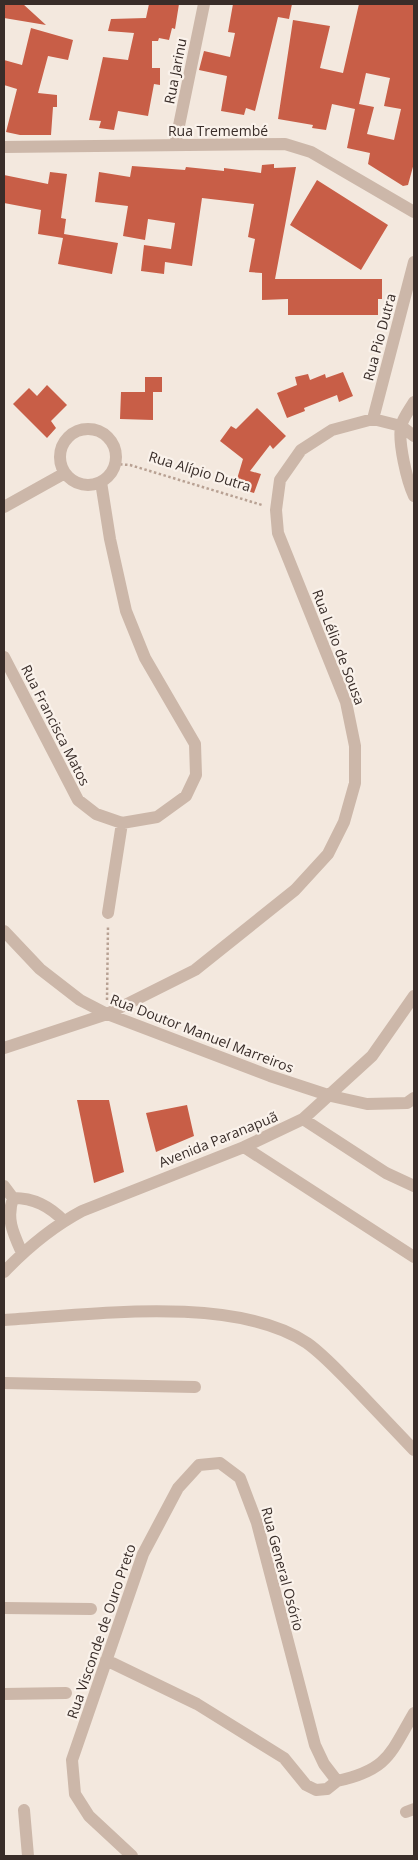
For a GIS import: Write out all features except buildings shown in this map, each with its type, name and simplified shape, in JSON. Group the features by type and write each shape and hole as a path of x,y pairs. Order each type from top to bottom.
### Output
{"street":[{"name":"Rua Jarinu","path":"175,145 204,4"},
{"name":"Rua Tremembé","path":"4,147 285,144 311,152 414,212"},
{"name":"Rua Pio Dutra","path":"373,419 413,271"},
{"path":"414,402 401,426 403,453 410,487 414,496"},
{"name":"Rua Lélio de Sousa","path":"4,1048 107,1014 195,970 295,890 328,854 344,822 355,783 355,746 346,702 278,532 276,510 280,480 301,450 332,430 373,419 401,426"},
{"path":"401,426 414,436"},
{"path":"83,429 98,430 111,440 115,448 115,464 107,477 101,482 93,485 77,483 65,473 60,458 63,443 75,432 83,429"},
{"path":"4,507 65,473"},
{"name":"Rua Francisca Matos","path":"4,657 78,800 96,814 122,823 157,817 186,796 196,775 195,744 145,658 126,611 110,539 101,482"},
{"path":"108,913 122,823"},
{"name":"Rua Doutor Manuel Marreiros","path":"4,931 40,969 80,1000 107,1014 270,1076 331,1096 367,1104 407,1104 414,1098"},
{"name":"Avenida Paranapuã","path":"4,1272 22,1252 64,1221 151,1183 244,1147 303,1119 331,1096 372,1056 414,996"},
{"path":"303,1119 386,1173 414,1186"},
{"path":"244,1147 414,1257"},
{"path":"4,1186 13,1198 9,1221 22,1252"},
{"path":"13,1198 32,1199 48,1207 64,1221"},
{"path":"4,1320 130,1312 201,1313 264,1323 306,1342 334,1366 414,1450"},
{"path":"4,1383 195,1387"},
{"name":"Rua General Osório","path":"178,1488 199,1465 220,1463 240,1478 257,1523 315,1744 324,1764 338,1781"},
{"name":"Rua Visconde de Ouro Preto","path":"132,1856 89,1816 75,1794 72,1760 143,1554 178,1488"},
{"path":"4,1608 91,1609"},
{"path":"106,1660 197,1704 284,1758 306,1785 316,1790 327,1789 338,1781 362,1776 386,1761 414,1713"},
{"path":"4,1694 66,1692"},
{"path":"24,1810 28,1856"}],"path":[{"name":"Rua Alípio Dutra","path":"115,464 130,465 218,490 276,510"},
{"path":"107,1014 108,913"}]}
